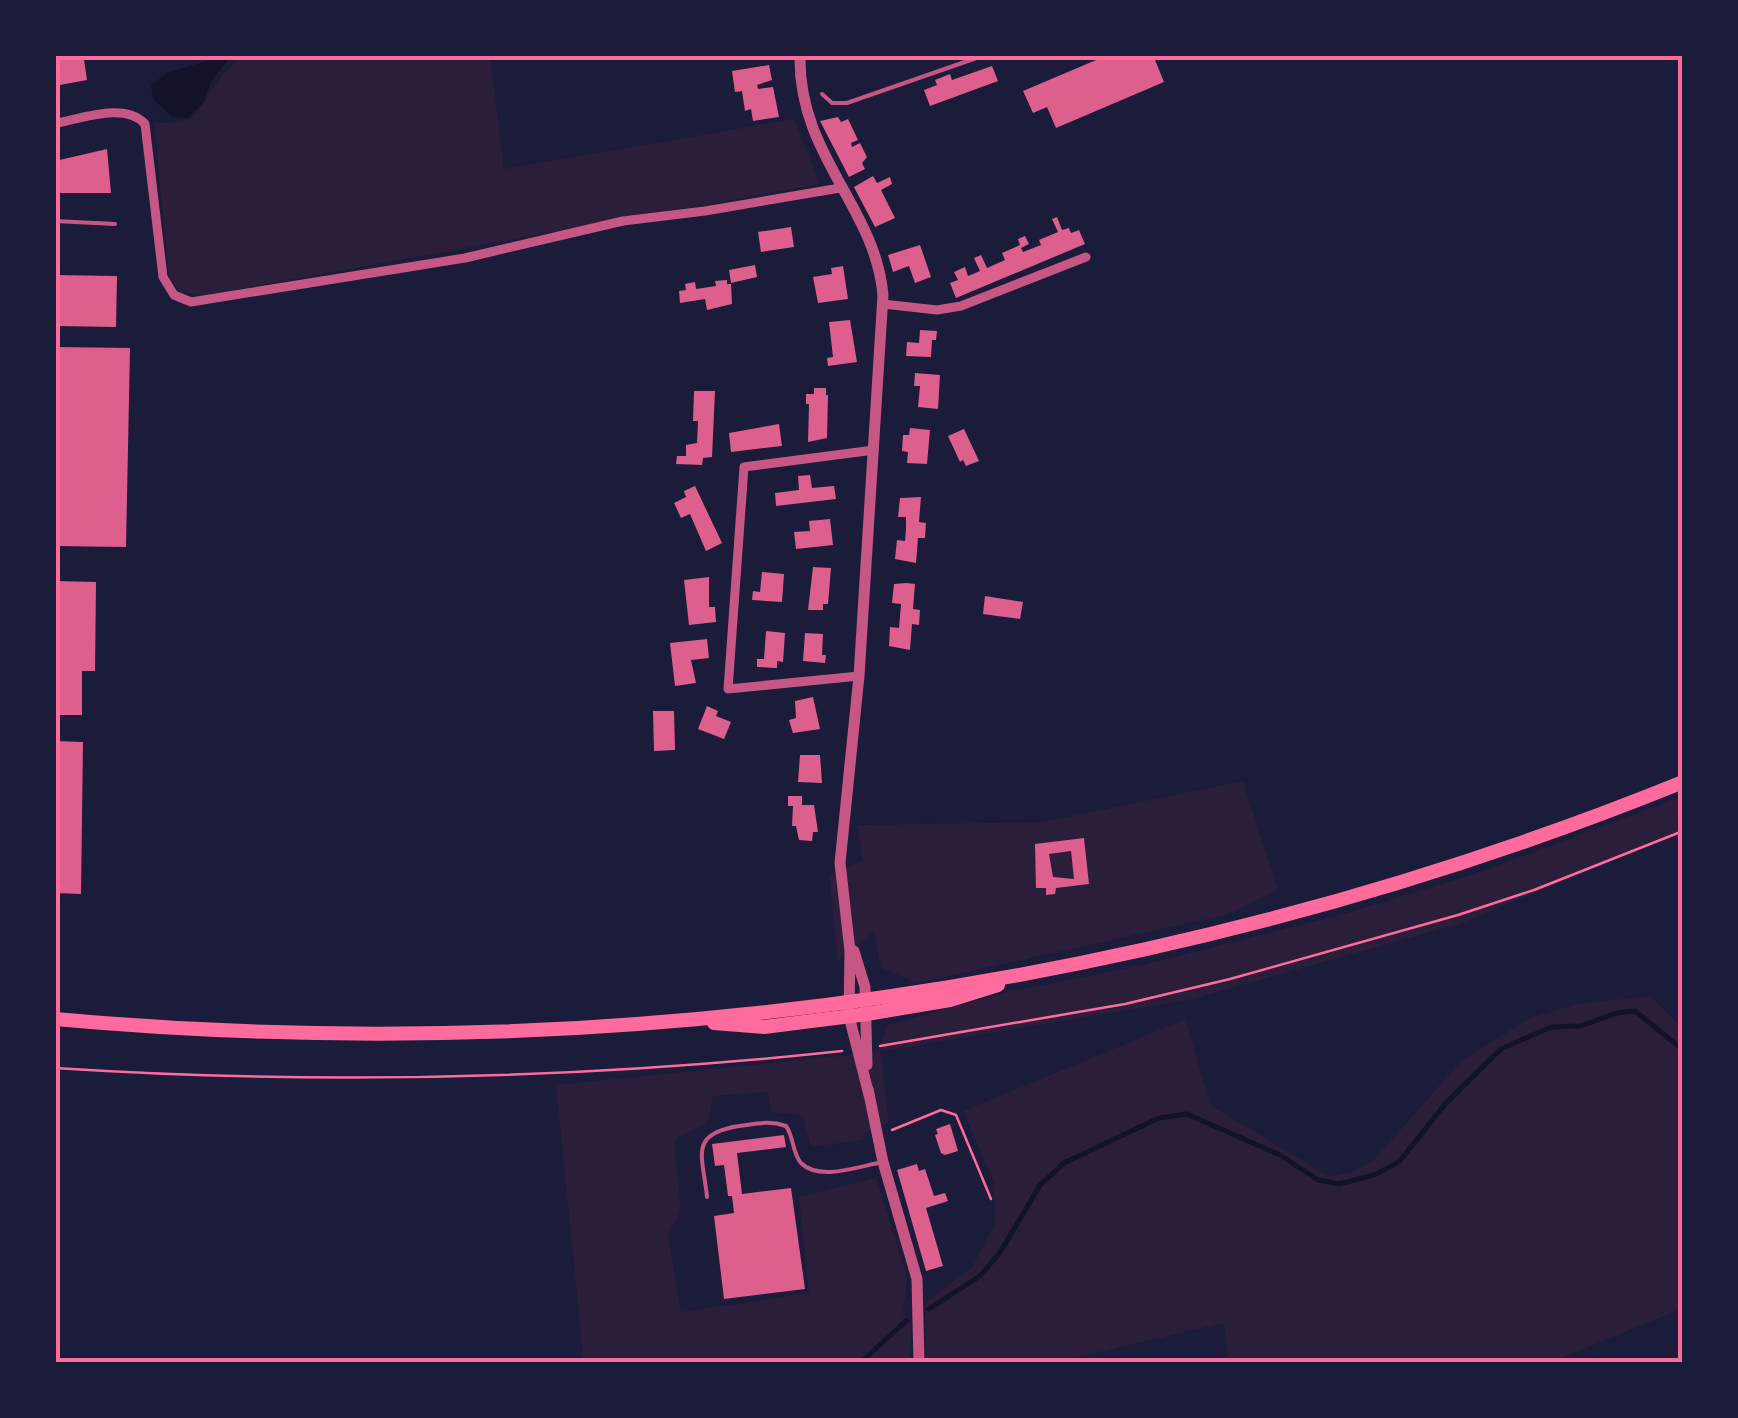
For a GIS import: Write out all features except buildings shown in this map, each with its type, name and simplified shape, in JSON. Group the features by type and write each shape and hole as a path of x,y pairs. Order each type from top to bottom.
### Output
{"main road":[{"path":"55,1019 204,1030 511,1033 848,1009 1158,948 1361,895 1548,834 1683,782"}],"street":[{"path":"800,55 802,98 810,125 877,259 883,304 858,676 840,862 849,935 848,1009 876,1136 917,1279 919,1363"},
{"path":"57,122 122,112 142,119 148,134 165,284 174,295 192,302 445,262 606,224 840,188"},
{"path":"883,304 937,310 961,306 1086,257"},
{"path":"858,676 728,689 744,467 874,450"},
{"path":"849,935 863,976 869,1095"}],"lane":[{"path":"822,94 832,104 847,103 985,55"},
{"path":"55,221 114,224"},
{"path":"707,1197 702,1148 707,1136 716,1130 773,1121 791,1133 800,1162 813,1169 837,1171 883,1162"}],"path":[{"path":"876,1136 948,1110 956,1115 991,1199"}],"shaded area":[{"path":"243,55 490,55 504,169 794,119 820,184 205,295 181,292 169,279 154,123 193,117 221,77"},
{"path":"221,57 228,60 211,81 203,103 188,118 172,117 153,99 151,85 169,72"},
{"path":"1243,781 1278,890 1225,915 917,983 881,968 874,932 838,961 829,875 863,860 857,825 1042,822"},
{"path":"1683,796 1683,832 1462,923 1192,999 880,1052 889,1123 863,1134 864,1140 811,1147 803,1115 772,1113 768,1092 713,1096 707,1125 678,1136 674,1144 681,1210 668,1236 681,1312 809,1293 799,1197 876,1178 907,1277 903,1314 911,1326 909,1363 584,1363 556,1085 879,1052 887,1025 1008,992 1143,965 1347,913 1475,874"},
{"path":"1650,996 1683,1028 1683,1308 1550,1363 1229,1363 1224,1323 1051,1363 925,1363 926,1301 971,1269 995,1223 994,1183 963,1111 1186,1019 1210,1105 1330,1177 1373,1161 1462,1060 1530,1018 1578,1004"}],"waterway":[{"path":"929,1309 980,1276 1001,1251 1040,1185 1064,1163 1159,1118 1187,1114 1280,1155 1318,1180 1339,1184 1374,1175 1399,1162 1446,1103 1501,1049 1551,1027 1580,1026 1635,1011 1683,1050"},
{"path":"860,1363 906,1321"}]}
